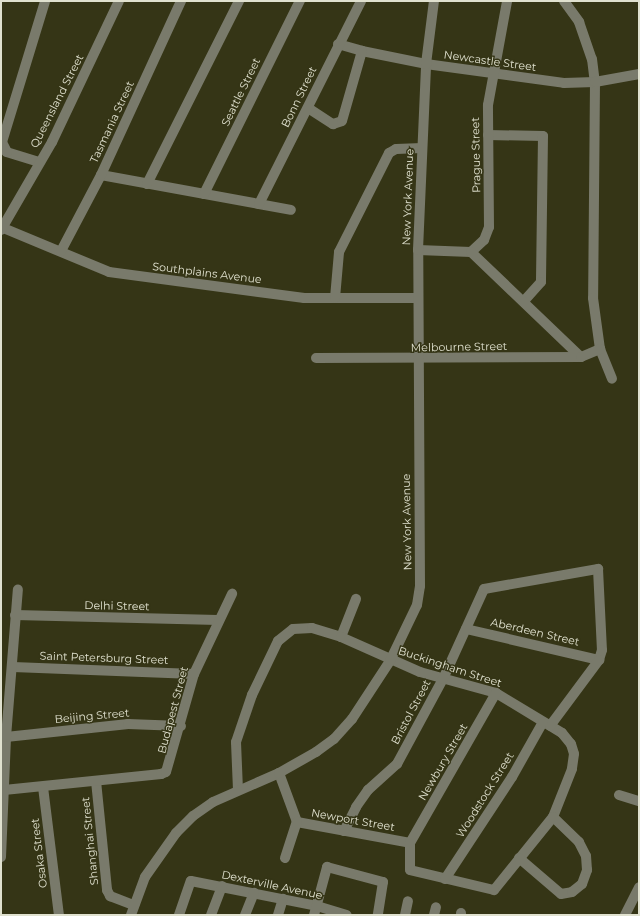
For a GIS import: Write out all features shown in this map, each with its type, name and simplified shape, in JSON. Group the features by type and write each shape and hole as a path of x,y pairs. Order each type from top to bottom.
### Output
{"street":[{"path":"39,162 7,152 2,142 45,1"},
{"name":"Queensland Street","path":"1,228 52,142 119,1"},
{"name":"Tasmania Street","path":"61,251 101,175 181,1"},
{"path":"147,184 239,1"},
{"name":"Seattle Street","path":"204,194 300,1"},
{"name":"Bonn Street","path":"258,204 361,1"},
{"name":"New York Avenue","path":"132,910 145,877 176,833 214,802 279,772 334,739 352,719 390,661 411,622 417,605 420,586 417,359 418,250 426,64 434,1"},
{"name":"Prague Street","path":"471,252 484,240 489,227 488,105 491,74 507,1"},
{"path":"564,1 579,22 592,59 595,82 593,298 600,349 612,379"},
{"name":"Newcastle Street","path":"338,44 362,52 426,64 564,83 595,82 639,74"},
{"path":"308,108 333,124 342,121 362,52"},
{"path":"488,135 542,136 541,282 524,301"},
{"path":"336,298 339,252 389,153 396,149 422,148"},
{"path":"101,175 292,210"},
{"name":"Southplains Avenue","path":"1,228 61,251 109,272 304,298 418,298"},
{"path":"418,250 471,252 581,357"},
{"name":"Melbourne Street","path":"316,358 417,359 581,357 600,349"},
{"name":"Bristol Street","path":"344,831 356,807 368,790 397,764 443,679 484,589 598,569"},
{"name":"Woodstock Street","path":"445,879 546,724 599,660 602,650 598,569"},
{"path":"1,858 6,737 13,667 15,615 18,589"},
{"name":"Budapest Street","path":"4,790 43,787 166,772 181,726 194,674 218,620 232,594"},
{"path":"341,637 356,599"},
{"name":"Delhi Street","path":"15,615 218,620"},
{"name":"Buckingham Street","path":"238,790 236,742 252,695 278,641 293,630 312,628 341,637 390,661 443,679 496,693 566,738 574,754 572,769 566,790 553,817 494,890 445,879"},
{"name":"Aberdeen Street","path":"466,628 599,660"},
{"name":"Saint Petersburg Street","path":"13,667 194,674"},
{"name":"Newbury Street","path":"410,843 496,693"},
{"name":"Beijing Street","path":"6,737 128,724 181,726"},
{"name":"Newport Street","path":"279,772 297,822 410,843"},
{"name":"Shanghai Street","path":"96,781 106,890 110,896 132,910"},
{"name":"Osaka Street","path":"43,787 59,915"},
{"path":"619,795 639,802"},
{"path":"519,858 561,894 572,892 582,884 587,870 586,856 579,842 553,817"},
{"path":"285,858 297,822"},
{"path":"410,843 410,870 445,879"},
{"path":"315,910 327,867 383,882 378,915"},
{"name":"Dexterville Avenue","path":"179,915 191,881 284,899 315,910 347,915"},
{"path":"211,915 222,886"},
{"path":"626,915 637,900 639,887"},
{"path":"246,915 254,893"},
{"path":"278,915 284,899"},
{"path":"405,915 408,901"}]}
